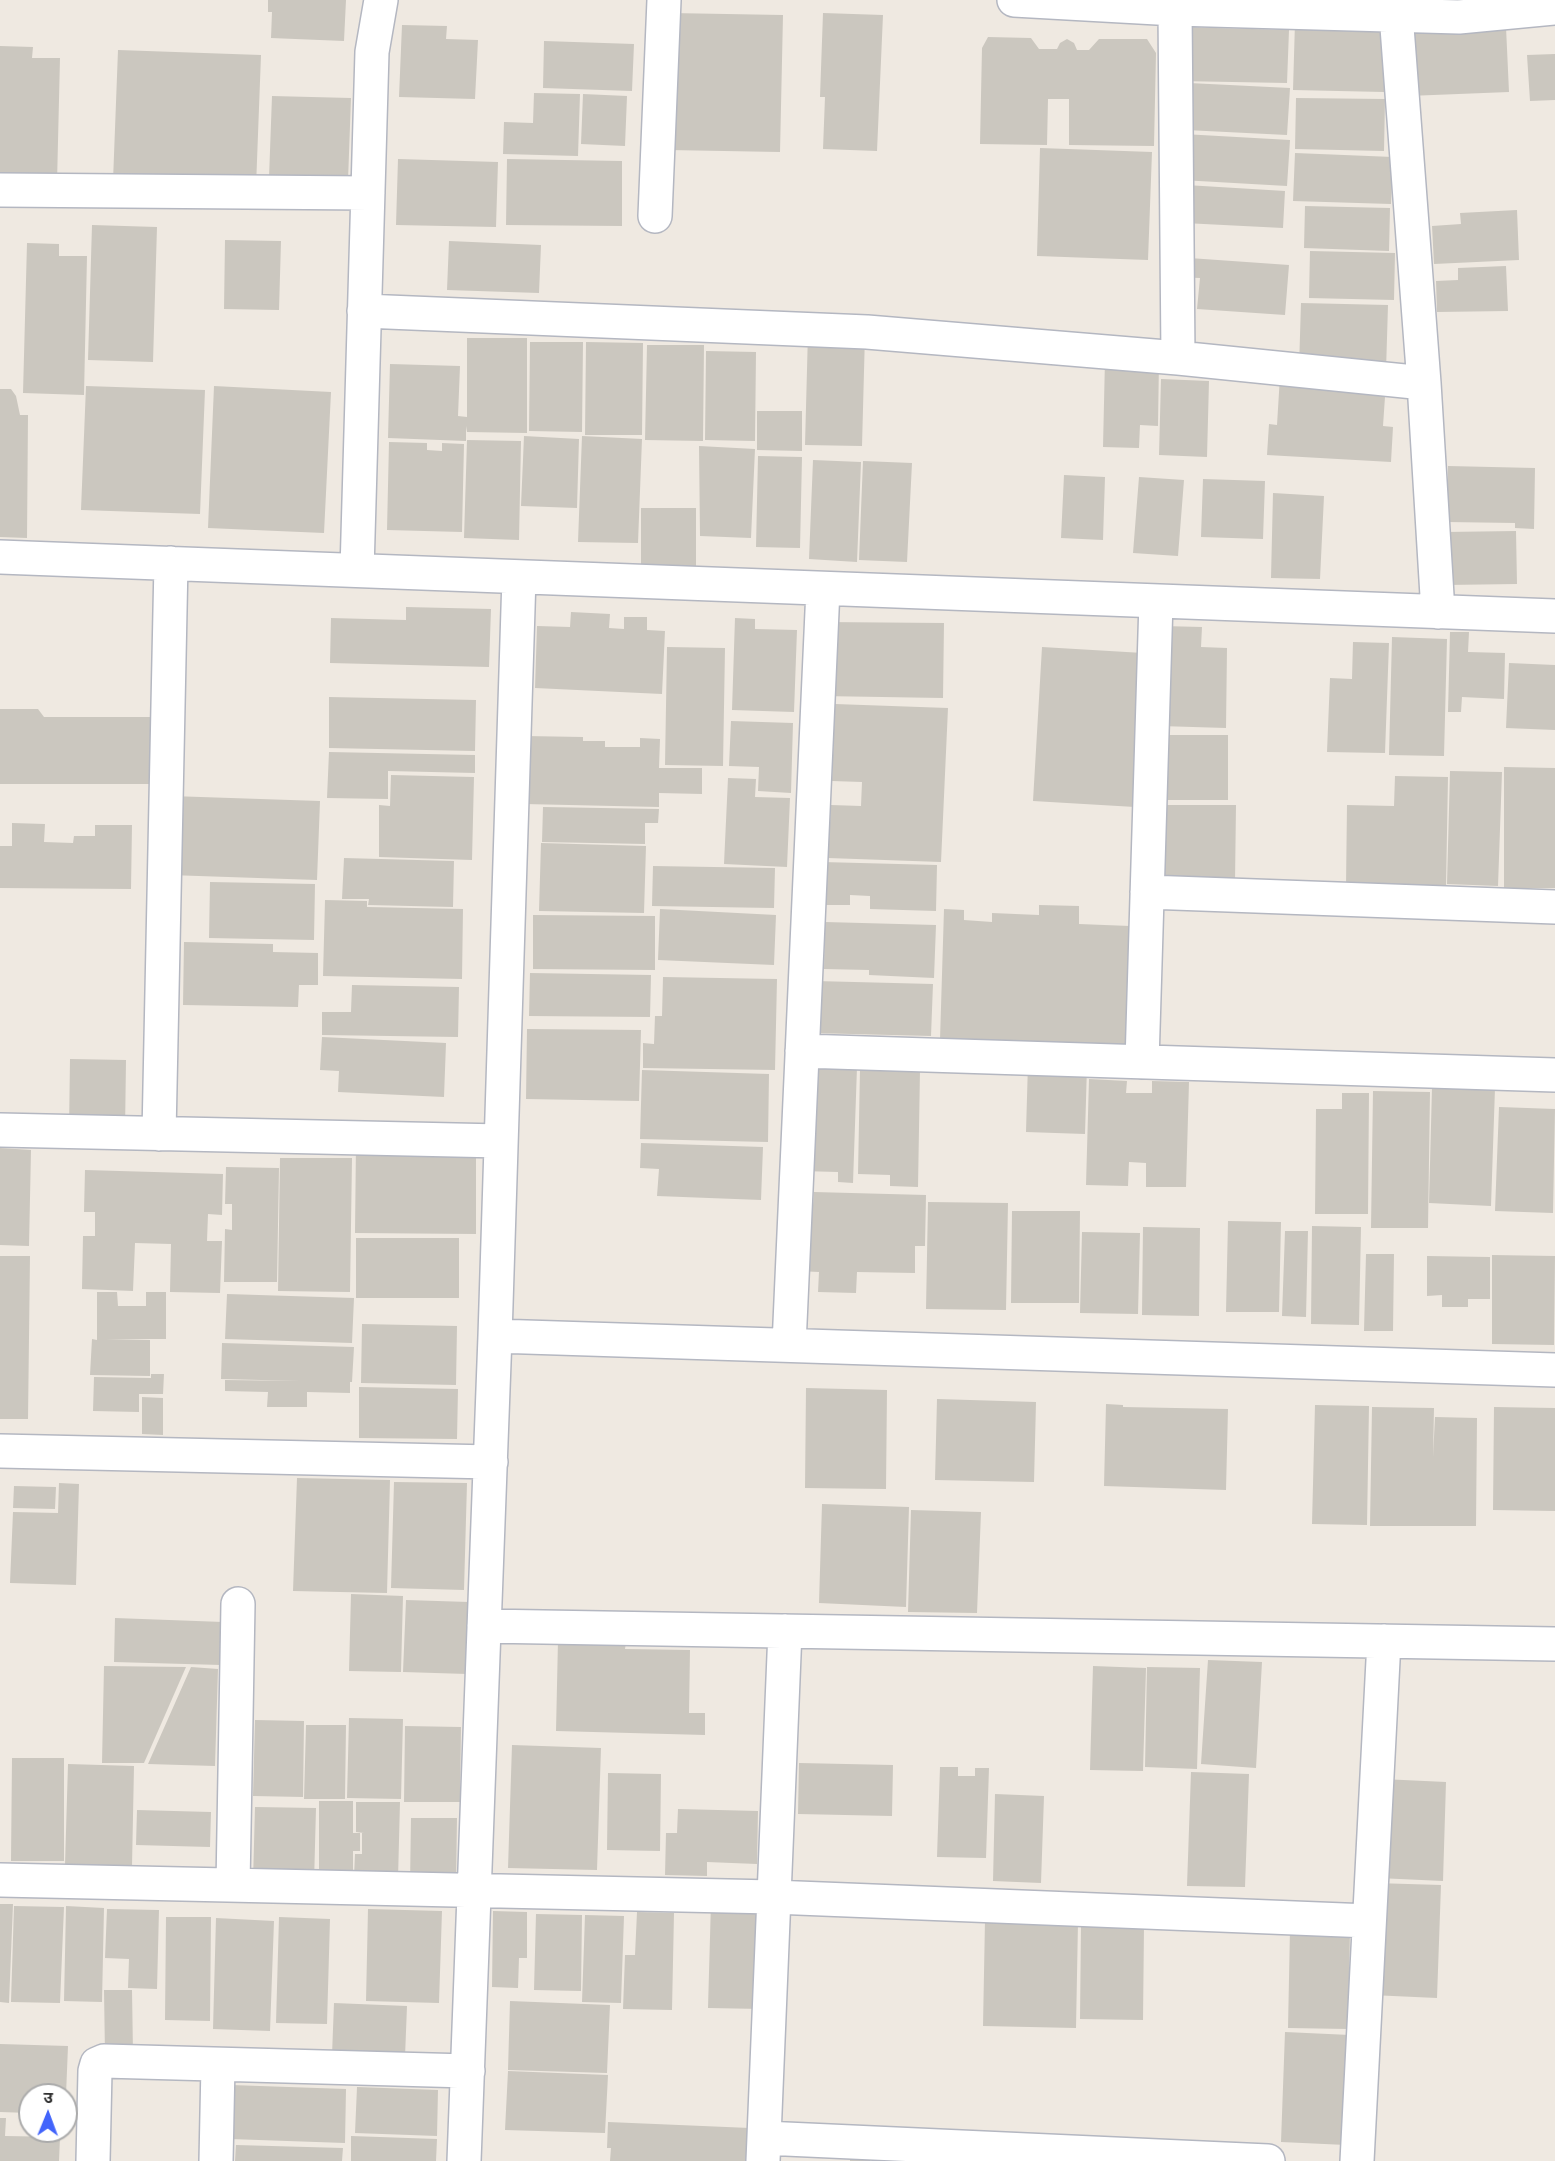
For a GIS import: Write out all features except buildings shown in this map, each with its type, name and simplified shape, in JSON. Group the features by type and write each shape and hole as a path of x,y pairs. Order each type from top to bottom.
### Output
{"street":[{"path":"357,570 372,52 381,0"},
{"path":"655,216 664,0"},
{"path":"1014,0 1175,9 1459,17 1555,8"},
{"path":"1175,9 1178,358"},
{"path":"1396,14 1424,383 1438,612"},
{"path":"0,190 368,193"},
{"path":"364,311 867,332 1178,358 1424,383"},
{"path":"0,557 1555,616"},
{"path":"159,1134 171,563"},
{"path":"464,2161 491,1462 519,577"},
{"path":"789,1345 823,588"},
{"path":"1142,1062 1156,601"},
{"path":"1147,892 1555,908"},
{"path":"802,1051 1555,1076"},
{"path":"0,1130 501,1141"},
{"path":"495,1336 1555,1370"},
{"path":"0,1451 491,1462"},
{"path":"233,1885 238,1604"},
{"path":"484,1626 1555,1644"},
{"path":"785,1631 763,2150 1268,2161"},
{"path":"1357,2161 1384,1641"},
{"path":"0,1880 774,1897 1369,1921"},
{"path":"93,2161 97,2064 104,2061 468,2071"},
{"path":"216,2161 218,2065"}]}
